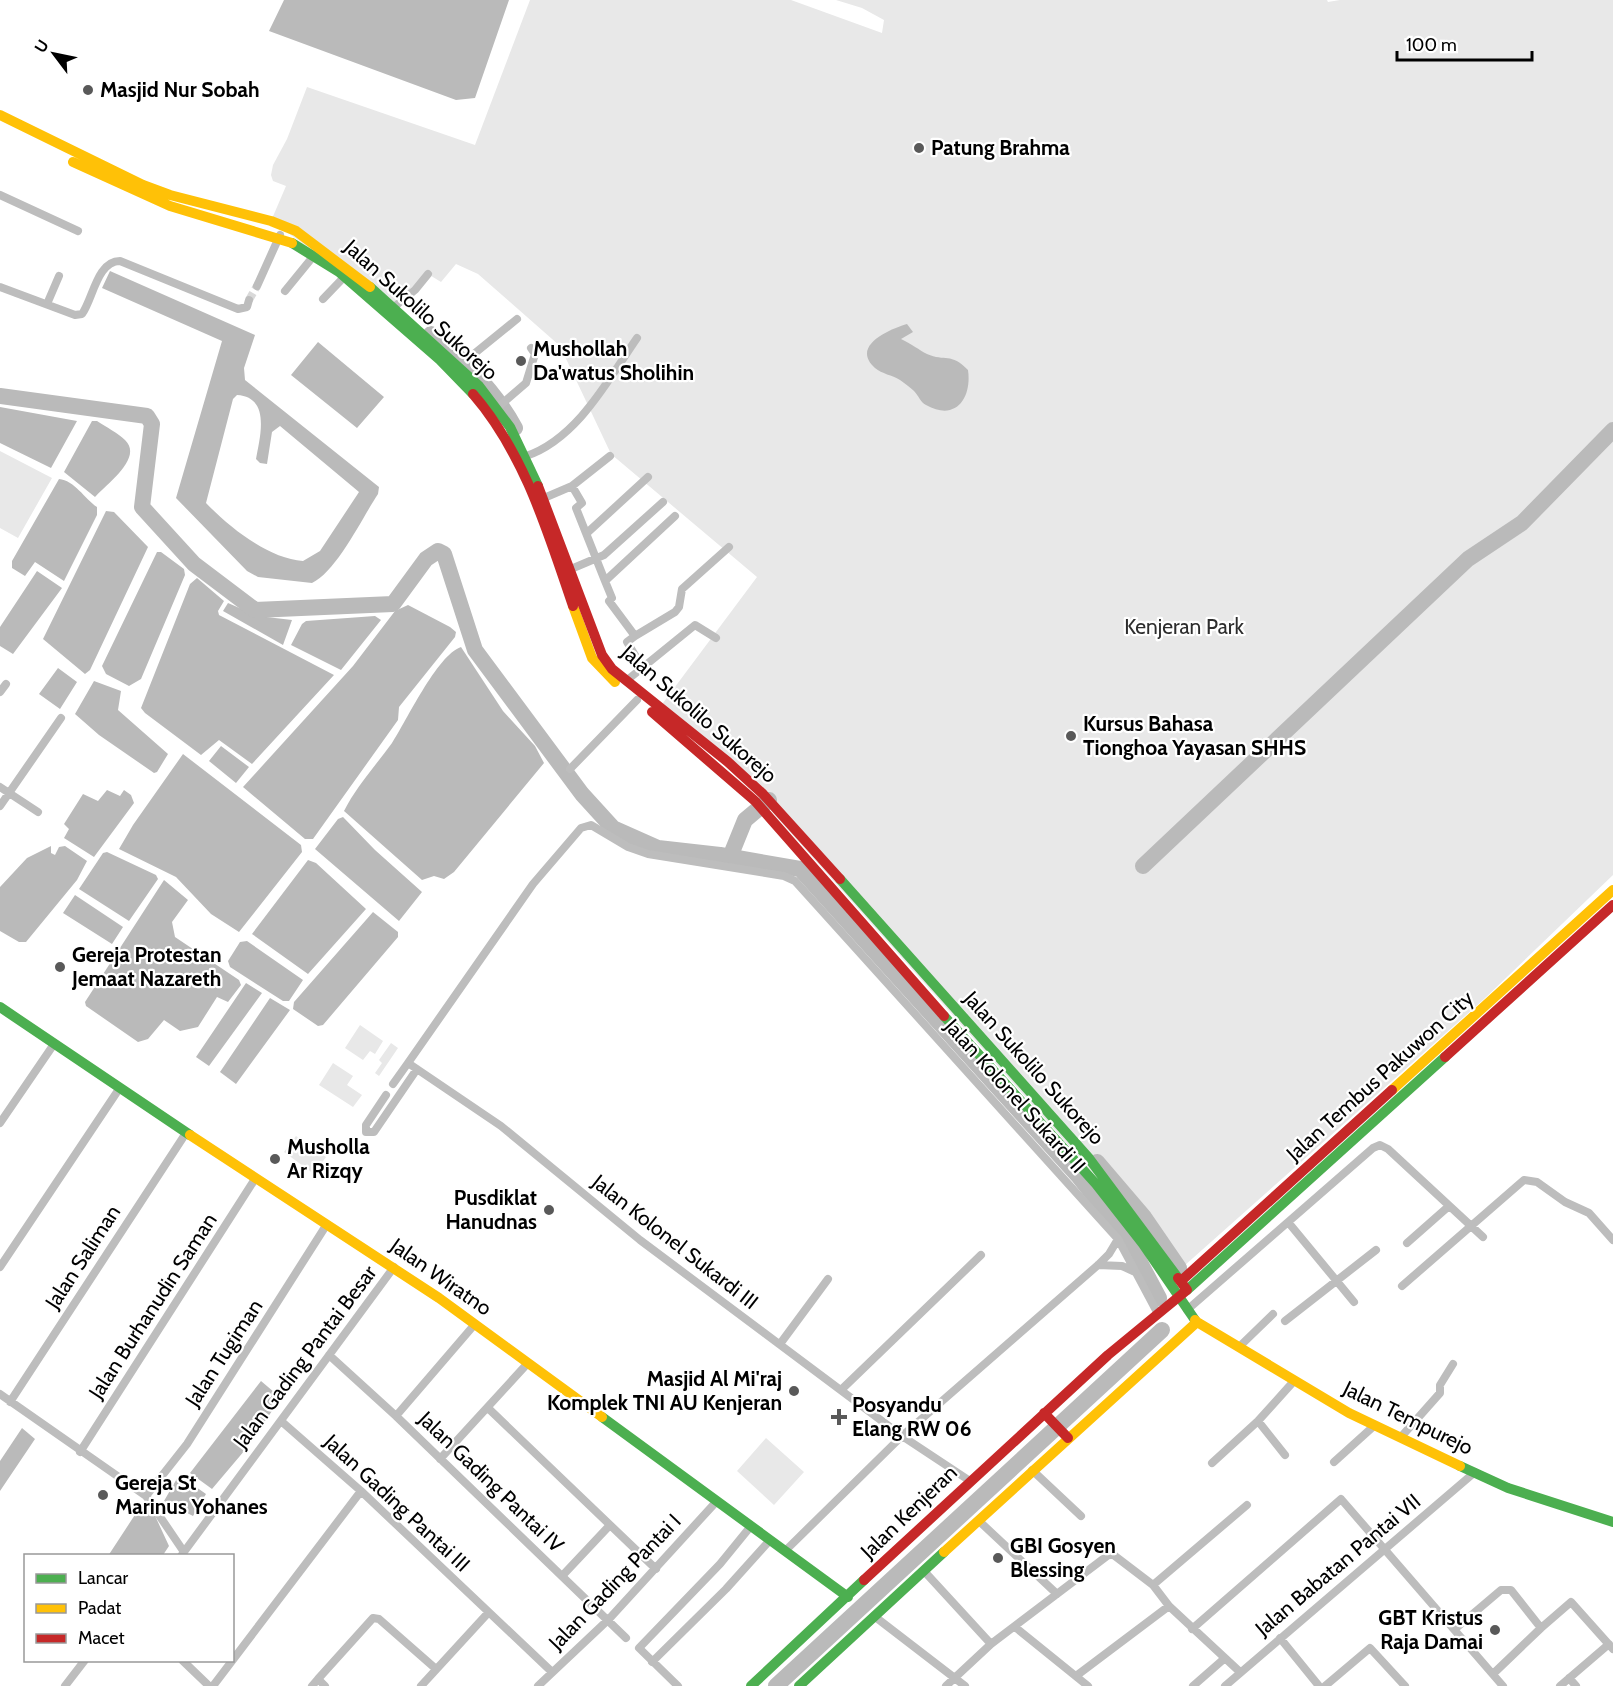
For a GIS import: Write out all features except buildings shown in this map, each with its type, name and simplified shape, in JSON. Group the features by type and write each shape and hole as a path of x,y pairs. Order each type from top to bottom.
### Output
{"main road":[{"name":"Jalan Sukolilo Sukorejo","path":"1,120 185,212 265,232 296,245 347,273 394,307 425,341 460,365 498,407 515,447 575,568 602,655 610,672 629,679 691,731 759,797 1088,1157 1184,1286"},
{"name":"Jalan Sukolilo Sukorejo","path":"102,172 170,195 284,227 320,246 347,273"},
{"name":"Jalan Sukolilo Sukorejo","path":"515,447 530,455 553,546 587,648 637,700 759,797"},
{"name":"Jalan Sukolilo Sukorejo","path":"784,826 1014,1096 1096,1184 1143,1244 1187,1310"},
{"name":"Jalan Tembus Pakuwon City","path":"1184,1286 1613,890"},
{"name":"Jalan Tembus Pakuwon City","path":"1175,1293 1613,905"},
{"name":"Jalan Wiratno","path":"0,1007 255,1179 394,1267 848,1597"},
{"path":"1014,1096 1025,1087"},
{"name":"Jalan Kenjeran","path":"751,1686 1175,1293"},
{"name":"Jalan Tempurejo","path":"1187,1310 1197,1322 1294,1381 1375,1425 1523,1494 1613,1522"},
{"path":"799,1686 1068,1437 1197,1322"},
{"path":"1045,1414 1068,1437"}],"street":[{"path":"0,195 78,231"},
{"path":"257,285 284,227"},
{"path":"285,291 320,246"},
{"path":"0,286 75,315 82,314 98,278 113,261 120,261 238,309 247,307 249,300"},
{"path":"323,299 347,273"},
{"path":"394,307 415,290 428,274"},
{"path":"47,304 59,276"},
{"path":"460,365 517,319"},
{"path":"530,455 559,438 597,397 637,338"},
{"path":"498,407 526,383 536,354 531,348"},
{"path":"541,499 572,486 610,456"},
{"path":"587,533 648,477"},
{"path":"572,486 582,503 576,508 612,598 609,601 635,636"},
{"path":"575,568 597,560 625,538 663,502"},
{"path":"605,581 675,516"},
{"path":"643,668 627,642 675,612 679,607 682,590 729,547"},
{"path":"629,679 695,624 716,638"},
{"path":"0,692 6,684"},
{"path":"570,769 637,700"},
{"path":"0,806 61,718"},
{"path":"0,787 38,812"},
{"name":"Jalan Kolonel Sukardi II","path":"408,1063 532,884 573,835 586,826 595,827 628,847 648,854 784,876 795,881 1118,1239 1133,1271 1157,1312"},
{"path":"0,1123 54,1044"},
{"path":"393,1084 408,1063"},
{"name":"Jalan Kolonel Sukardi III","path":"408,1063 501,1126 640,1240 902,1436 970,1481"},
{"path":"386,1095 364,1128 369,1133 374,1132 417,1070"},
{"path":"0,1267 119,1089"},
{"name":"Jalan Saliman","path":"10,1402 186,1133"},
{"path":"1187,1310 1372,1148 1380,1145 1388,1149 1483,1237"},
{"name":"Jalan Burhanudin Saman","path":"80,1452 255,1179"},
{"path":"1402,1286 1524,1180 1530,1179 1565,1202 1589,1213 1613,1240"},
{"path":"1407,1243 1449,1206"},
{"path":"1288,1222 1354,1302"},
{"name":"Jalan Tugiman","path":"146,1497 188,1444 327,1224"},
{"path":"785,1551 902,1436 1098,1265 1109,1254 1118,1239"},
{"path":"1285,1320 1376,1250"},
{"path":"841,1390 981,1255"},
{"path":"1098,1265 1122,1266 1133,1271"},
{"name":"Jalan Gading Pantai Besar","path":"183,1554 394,1267"},
{"path":"780,1344 828,1279"},
{"path":"1239,1347 1273,1314"},
{"path":"396,1416 475,1324"},
{"name":"Jalan Gading Pantai IV","path":"328,1355 396,1416 609,1619 626,1638"},
{"path":"440,1459 489,1409 527,1364"},
{"path":"1401,1437 1440,1393 1440,1385 1453,1364"},
{"path":"1212,1463 1258,1421 1294,1381"},
{"path":"0,1394 146,1497 183,1554"},
{"path":"489,1409 656,1569"},
{"name":"Jalan Gading Pantai III","path":"281,1421 361,1491 552,1672"},
{"path":"1258,1421 1286,1455"},
{"path":"1334,1462 1375,1425"},
{"path":"1032,1470 1081,1516"},
{"name":"Jalan Babatan Pantai VII","path":"1225,1686 1475,1472"},
{"path":"234,1656 361,1491"},
{"path":"1192,1629 1340,1500 1386,1549 1503,1686"},
{"name":"Jalan Gading Pantai I","path":"538,1686 609,1619 716,1502"},
{"path":"1153,1585 1247,1505"},
{"path":"979,1521 1057,1594"},
{"path":"563,1575 610,1525"},
{"path":"678,1686 639,1648 720,1564 751,1526"},
{"path":"652,1662 726,1589 771,1540"},
{"path":"946,1686 991,1644 1108,1553 1115,1555 1153,1585 1169,1606 1240,1672"},
{"path":"924,1571 991,1644"},
{"path":"1455,1629 1506,1589 1511,1590 1541,1628"},
{"path":"1494,1673 1571,1602 1611,1647 1560,1686"},
{"path":"1076,1676 1169,1606"},
{"path":"421,1686 488,1613"},
{"path":"874,1616 965,1686"},
{"path":"312,1686 373,1618 380,1619 436,1669"},
{"path":"1015,1627 1088,1686"},
{"path":"1280,1638 1319,1686"},
{"path":"1325,1686 1370,1648 1405,1686"},
{"path":"1193,1686 1225,1659"},
{"path":"65,1686 83,1662"},
{"path":"184,1662 211,1686 229,1662"},
{"path":"1569,1678 1576,1686"},
{"path":"318,1679 325,1686"}],"green space":[{"name":"Kenjeran Park","path":"530,0 791,0 882,33 884,20 862,8 836,0 1327,0 1328,2 1340,0 1613,0 1613,875 1483,1000 1175,1274 1135,1220 725,759 660,707 757,577 611,454 560,346 478,274 456,264 441,282 428,274 394,307 271,221 286,186 273,181 271,175 273,165 287,139 307,87 475,145"},
{"path":"0,451 52,478 18,538 0,528"},
{"path":"360,1025 383,1041 375,1054 370,1051 363,1060 345,1048"},
{"path":"391,1043 398,1048 379,1076 375,1073 382,1063 379,1060"},
{"path":"333,1063 353,1076 347,1085 362,1095 353,1107 319,1085"},
{"path":"296,1136 326,1157 314,1174 284,1152"},
{"path":"766,1438 804,1472 774,1505 737,1471"}],"shaded area":[{"path":"284,0 509,0 475,98 456,100 269,31"},
{"path":"110,271 255,335 244,368 245,380 379,487 378,494 340,556 321,577 312,583 258,577 247,571 176,498 222,341 102,288","holes":["237,395 248,397 255,403 261,419 256,459 260,463 267,464 272,432 280,426 359,492 320,551 303,561 290,559 263,548 226,522 206,503 233,399"]},
{"path":"907,324 913,332 901,339 927,354 957,361 968,370 967,390 960,404 954,409 937,410 926,405 909,387 897,378 875,368 869,360 867,353 875,340"},
{"path":"318,342 384,397 357,428 291,375"},
{"path":"0,407 77,421 51,468 0,443"},
{"path":"92,421 97,421 119,435 130,447 130,455 121,471 95,497 64,472"},
{"path":"59,479 70,483 97,507 97,515 64,581 35,562 25,576 12,568 12,561"},
{"path":"106,511 114,512 148,547 90,670 85,674 43,639"},
{"path":"157,552 161,552 184,569 185,575 141,679 129,686 106,674 102,666"},
{"path":"37,571 62,588 13,654 0,646 0,627"},
{"path":"197,578 224,601 218,611 219,615 334,675 252,764 219,740 201,755 141,708 190,584"},
{"path":"228,603 258,616 292,620 283,645 223,611"},
{"path":"408,605 450,627 456,632 455,637 399,707 398,720 313,839 305,839 243,787 353,666 395,611"},
{"path":"375,616 381,620 341,670 291,645 302,624 306,621"},
{"path":"461,647 503,711 535,746 544,763 454,872 444,879 434,876 422,880 344,811 360,785 392,743 432,675 442,662"},
{"path":"58,668 77,682 60,709 39,694"},
{"path":"94,681 121,691 118,710 168,754 157,772 154,773 99,735 75,714"},
{"path":"221,746 249,767 236,783 209,761"},
{"path":"183,754 301,845 302,852 239,932 211,914 176,877 119,849"},
{"path":"107,790 120,796 124,790 131,795 134,803 94,857 64,838 69,829 64,824 83,794 98,801"},
{"path":"343,817 375,850 422,892 399,921 315,849 338,819"},
{"path":"51,846 51,853 55,855 59,847 65,846 87,861 77,880 26,942 19,942 0,931 0,887 27,858"},
{"path":"107,852 156,875 158,879 129,921 79,889 103,853"},
{"path":"308,860 316,863 366,909 308,974 252,934"},
{"path":"164,880 188,900 172,922 175,937 239,980 241,985 228,1002 217,997 198,1027 180,1031 164,1020 148,1039 138,1042 86,1006 85,1002"},
{"path":"75,895 123,927 112,944 63,913"},
{"path":"373,912 398,932 398,937 323,1025 318,1026 293,1009 294,1002"},
{"path":"247,941 303,980 289,1001 283,1001 230,967 228,961 240,942"},
{"path":"246,983 262,993 209,1066 196,1057"},
{"path":"270,998 290,1010 236,1084 220,1072"},
{"path":"261,1381 281,1398 245,1450 212,1489 190,1473"},
{"path":"22,1428 35,1439 0,1491 0,1461"},
{"path":"179,1475 206,1494 193,1516 164,1501"},
{"path":"144,1501 151,1507 169,1546 164,1554 109,1554"}],"waterway":[{"path":"431,334 478,377 498,401 515,428"},
{"path":"0,396 147,416 152,424 142,507 194,564 255,610 393,604 426,559 438,551 444,554 475,650 582,794 613,828 658,848 720,855 800,869 1079,1177 1126,1236 1159,1298"},
{"path":"1143,866 1468,559 1522,523 1613,430"},
{"path":"730,857 745,820 769,800"},
{"path":"1097,1162 1144,1217 1179,1268"},
{"path":"776,1686 1162,1330"}],"tunnel":[{"path":"249,300 257,286"}],"traffic: fast":[{"path":"292,243 339,272 440,360 473,394"},
{"path":"370,287 479,386 510,427 538,486"},
{"path":"840,879 1088,1157 1178,1278"},
{"path":"0,1007 190,1135"},
{"path":"944,1016 1096,1184 1143,1244 1195,1320"},
{"path":"1187,1290 1445,1057"},
{"path":"602,1417 848,1597"},
{"path":"1460,1466 1508,1488 1613,1522"},
{"path":"799,1686 944,1552"},
{"path":"751,1686 864,1580"}],"traffic: slow":[{"path":"0,115 143,185 170,195 271,221 296,231 370,287"},
{"path":"73,162 170,206 292,243"},
{"path":"573,606 592,658 615,682"},
{"path":"1392,1090 1613,890"},
{"path":"190,1135 439,1298 602,1417"},
{"path":"944,1552 1197,1322 1195,1320"},
{"path":"1197,1322 1349,1413 1460,1466"}],"traffic: jam":[{"path":"473,394 491,417 521,468 544,523 573,606"},
{"path":"538,486 602,655 612,669 728,762 763,794 840,879"},
{"path":"652,712 755,801 944,1016"},
{"path":"1445,1057 1613,905"},
{"path":"1181,1281 1392,1090"},
{"path":"864,1580 1108,1355 1187,1290 1178,1278"},
{"path":"1044,1413 1068,1438"}],"place":[{"name":"Masjid Nur Sobah","path":"88,90"},
{"name":"Patung Brahma","path":"919,148"},
{"name":"Mushollah Da'watus Sholihin","path":"521,361"},
{"name":"Kursus Bahasa Tionghoa Yayasan SHHS","path":"1071,736"},
{"name":"Gereja Protestan Jemaat Nazareth","path":"60,967"},
{"name":"Musholla Ar Rizqy","path":"275,1159"},
{"name":"Pusdiklat Hanudnas","path":"549,1210"},
{"name":"Masjid Al Mi'raj Komplek TNI AU Kenjeran","path":"794,1391"},
{"name":"Posyandu Elang RW 06","path":"839,1417"},
{"name":"Gereja St Marinus Yohanes","path":"103,1495"},
{"name":"GBI Gosyen Blessing","path":"998,1558"},
{"name":"GBT Kristus Raja Damai","path":"1495,1630"}]}
